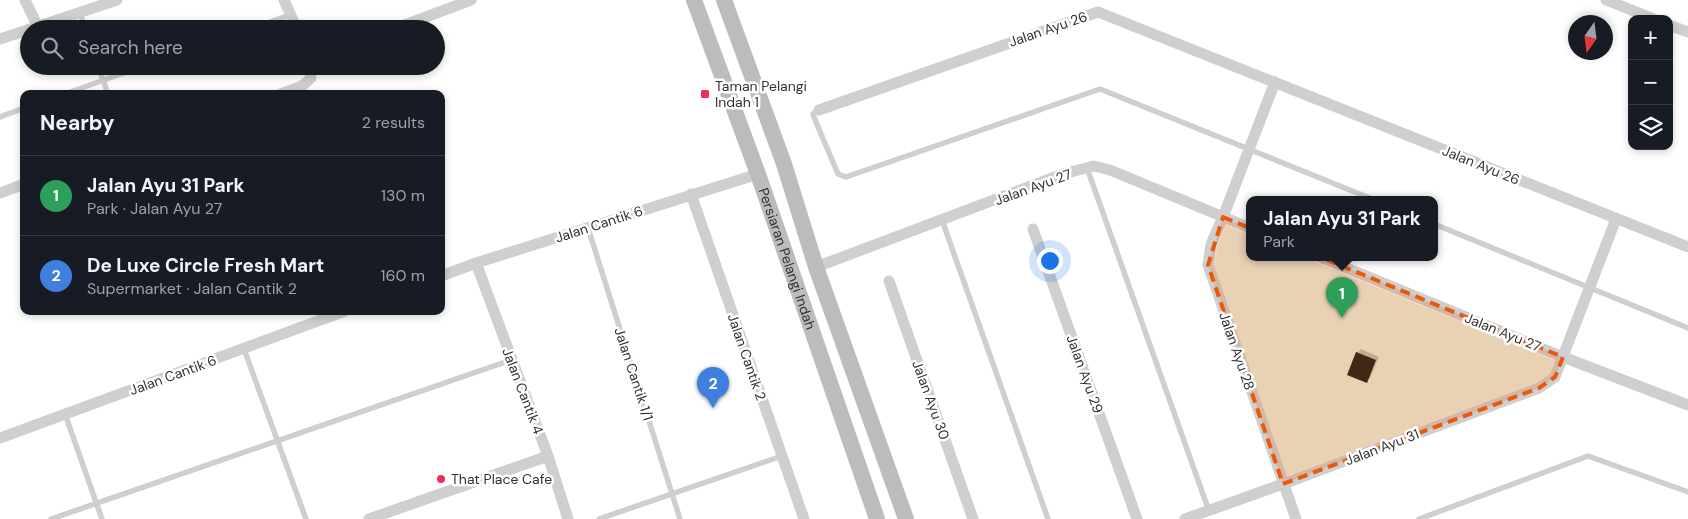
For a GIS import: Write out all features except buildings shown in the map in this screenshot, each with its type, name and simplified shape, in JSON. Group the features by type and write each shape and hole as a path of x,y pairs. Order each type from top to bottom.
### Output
{"main road":[{"name":"Persiaran Pelangi Indah","path":"694,0 758,174 877,519"},
{"name":"Persiaran Pelangi Indah","path":"724,0 777,148 816,267 906,519"},
{"path":"758,174 770,169 775,162 777,148"}],"street":[{"path":"25,0 35,20"},
{"path":"54,20 116,0"},
{"path":"284,0 292,20"},
{"path":"1606,0 1644,15"},
{"path":"417,20 465,1"},
{"name":"Jalan Ayu 26","path":"819,110 1098,12 1688,247"},
{"path":"1673,26 1688,32"},
{"path":"0,39 20,31"},
{"path":"292,90 302,86 311,78 311,75"},
{"path":"1223,217 1275,82"},
{"name":"Jalan Ayu 27","path":"816,267 1063,174 1094,166 1110,170 1246,226"},
{"name":"Jalan Cantik 6","path":"445,275 758,174"},
{"path":"0,193 20,186"},
{"name":"Jalan Cantik 2","path":"691,194 804,519"},
{"name":"Jalan Ayu 28","path":"1223,217 1211,244 1208,265 1296,519"},
{"name":"Jalan Ayu 31","path":"1185,519 1539,388 1555,378 1616,219"},
{"name":"Jalan Ayu 29","path":"1033,229 1137,519"},
{"name":"Jalan Ayu 27","path":"1330,261 1688,405"},
{"name":"Jalan Cantik 4","path":"476,263 548,456 568,519"},
{"name":"Jalan Ayu 30","path":"889,281 974,519"},
{"name":"Jalan Cantik 6","path":"0,438 334,315"},
{"path":"370,519 548,456"}],"lane":[{"path":"80,12 82,20"},
{"path":"276,20 290,15"},
{"path":"101,75 107,90"},
{"path":"76,90 117,75"},
{"path":"819,110 813,114 816,122 838,174 846,177 1100,89 1364,196"},
{"path":"0,117 20,110"},
{"path":"1087,168 1209,511"},
{"path":"942,220 1048,519"},
{"path":"1438,226 1688,328"},
{"name":"Jalan Cantik 1/1","path":"588,228 680,519"},
{"path":"244,349 306,519"},
{"path":"51,519 511,360"},
{"path":"65,414 102,519"},
{"path":"599,519 782,456"},
{"path":"1419,519 1588,456 1688,492"}],"highlighted area":[{"path":"1223,217 1563,357 1555,377 1539,388 1283,484 1208,265"}],"green space":[{"path":"1226,225 1246,234 1246,261 1313,261 1556,361 1551,373 1536,383 1287,476 1214,268 1217,247"}],"place":[{"name":"Taman Pelangi Indah 1","path":"705,94"},
{"name":"Jalan Ayu 31 Park","path":"1342,318"},
{"name":"De Luxe Circle Fresh Mart","path":"713,408"},
{"name":"That Place Cafe","path":"441,479"}]}
